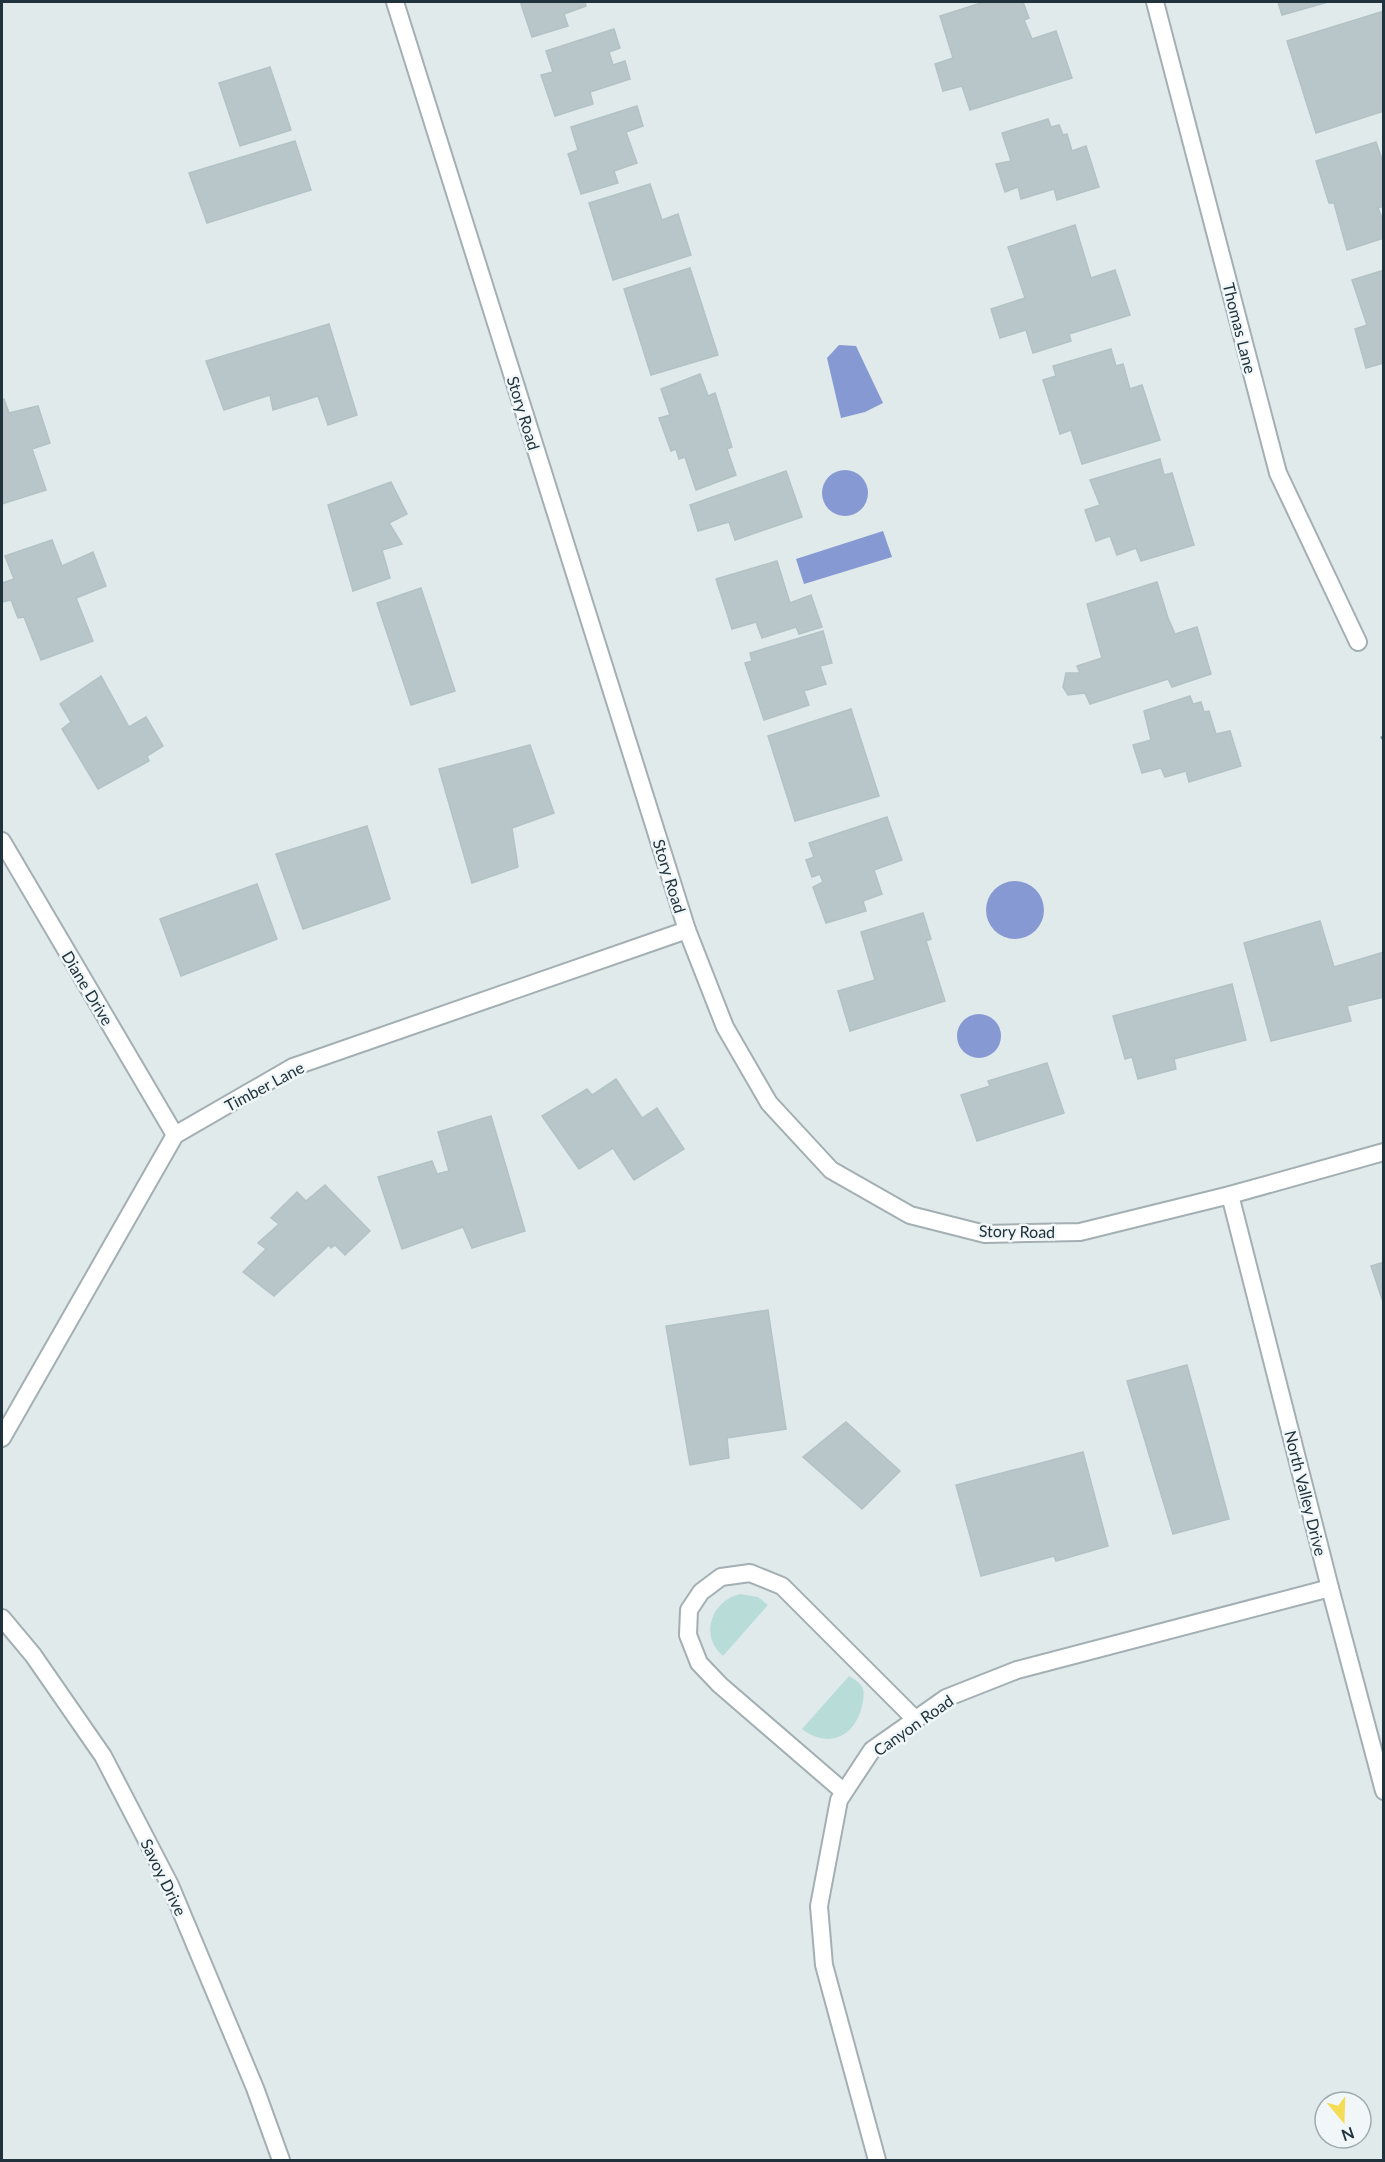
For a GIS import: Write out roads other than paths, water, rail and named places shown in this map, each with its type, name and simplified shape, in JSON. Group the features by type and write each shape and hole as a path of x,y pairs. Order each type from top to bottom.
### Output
{"street":[{"name":"Story Road","path":"395,2 687,930 725,1027 769,1103 831,1170 910,1215 985,1234 1080,1232 1230,1195 1383,1152"},
{"name":"Thomas Lane","path":"1155,2 1278,473 1358,642"},
{"name":"Diane Drive","path":"2,841 175,1134"},
{"name":"Timber Lane","path":"175,1134 293,1067 687,930"},
{"path":"2,1438 175,1134"},
{"name":"North Valley Drive","path":"1230,1195 1383,1791"},
{"path":"844,1792 720,1685 699,1663 688,1635 689,1610 701,1592 721,1577 750,1573 782,1586 916,1720"},
{"name":"Canyon Road","path":"877,2160 824,1965 819,1906 839,1800 872,1750 946,1698 1017,1670 1330,1588"},
{"name":"Savoy Drive","path":"2,1618 33,1655 103,1756 165,1875 251,2077 282,2160"}],"water":[{"path":"839,345 856,346 883,403 865,412 841,418 827,358"},
{"path":"845,470 861,477 868,493 861,509 845,516 829,509 822,493 829,477"},
{"path":"883,531 892,557 804,584 796,559"},
{"path":"1015,881 1026,883 1039,894 1044,910 1042,921 1031,934 1015,939 1004,937 991,926 986,910 988,899 999,886"},
{"path":"979,1014 995,1020 1001,1036 995,1052 979,1058 963,1052 957,1036 963,1020"}]}
